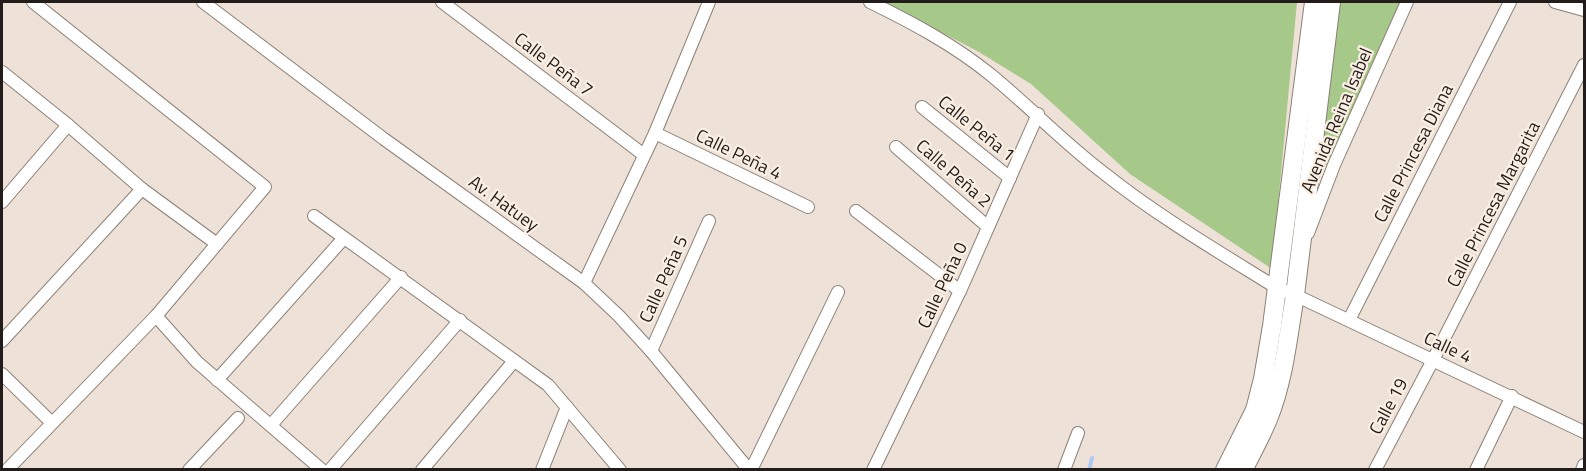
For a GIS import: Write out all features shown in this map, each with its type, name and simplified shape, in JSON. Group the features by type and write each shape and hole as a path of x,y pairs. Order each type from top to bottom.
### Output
{"main road":[{"path":"1225,470 1255,410 1263,379 1314,2"},
{"path":"1243,470 1269,418 1279,384 1301,254 1331,2"}],"street":[{"path":"7,470 156,316 265,187 33,2"},
{"name":"Av. Hatuey","path":"203,2 384,139 584,283 651,351 750,470"},
{"name":"Calle Peña 7","path":"442,2 644,155"},
{"path":"584,283 655,133 709,2"},
{"name":"Calle 4","path":"870,2 923,28 961,52 1038,114 1070,146 1115,182 1161,215 1277,288 1512,396 1584,432"},
{"name":"Avenida Reina Isabel","path":"1301,254 1334,165 1407,2"},
{"name":"Calle Princesa Diana","path":"1349,320 1510,2"},
{"path":"1555,2 1584,10"},
{"name":"Calle Princesa Margarita","path":"1433,360 1584,65"},
{"path":"3,77 68,125 142,189 217,244"},
{"name":"Calle Peña 1","path":"922,107 1010,178"},
{"name":"Calle Peña 0","path":"873,470 960,291 1038,114"},
{"path":"2,202 68,125"},
{"name":"Calle Peña 4","path":"655,133 808,207"},
{"name":"Calle Peña 2","path":"896,147 988,227"},
{"path":"2,341 142,189"},
{"path":"856,211 960,291"},
{"path":"314,216 548,385 620,470"},
{"name":"Calle Peña 5","path":"651,351 709,221"},
{"path":"217,380 344,238"},
{"path":"271,425 401,277"},
{"path":"750,470 838,292"},
{"path":"156,316 197,362 322,470"},
{"path":"330,470 460,320"},
{"name":"Calle 19","path":"1375,470 1433,360"},
{"path":"422,470 514,361"},
{"path":"2,374 52,423"},
{"path":"1476,470 1512,396"},
{"path":"542,470 567,407"},
{"path":"189,470 238,418"},
{"path":"1064,470 1078,433"},
{"path":"1582,470 1584,465"}],"green space":[{"path":"884,2 1297,2 1272,269 1130,174 1031,84 979,52"},
{"path":"1340,2 1401,2 1325,169 1320,165"}],"waterway":[{"path":"1089,470 1092,458"}]}
